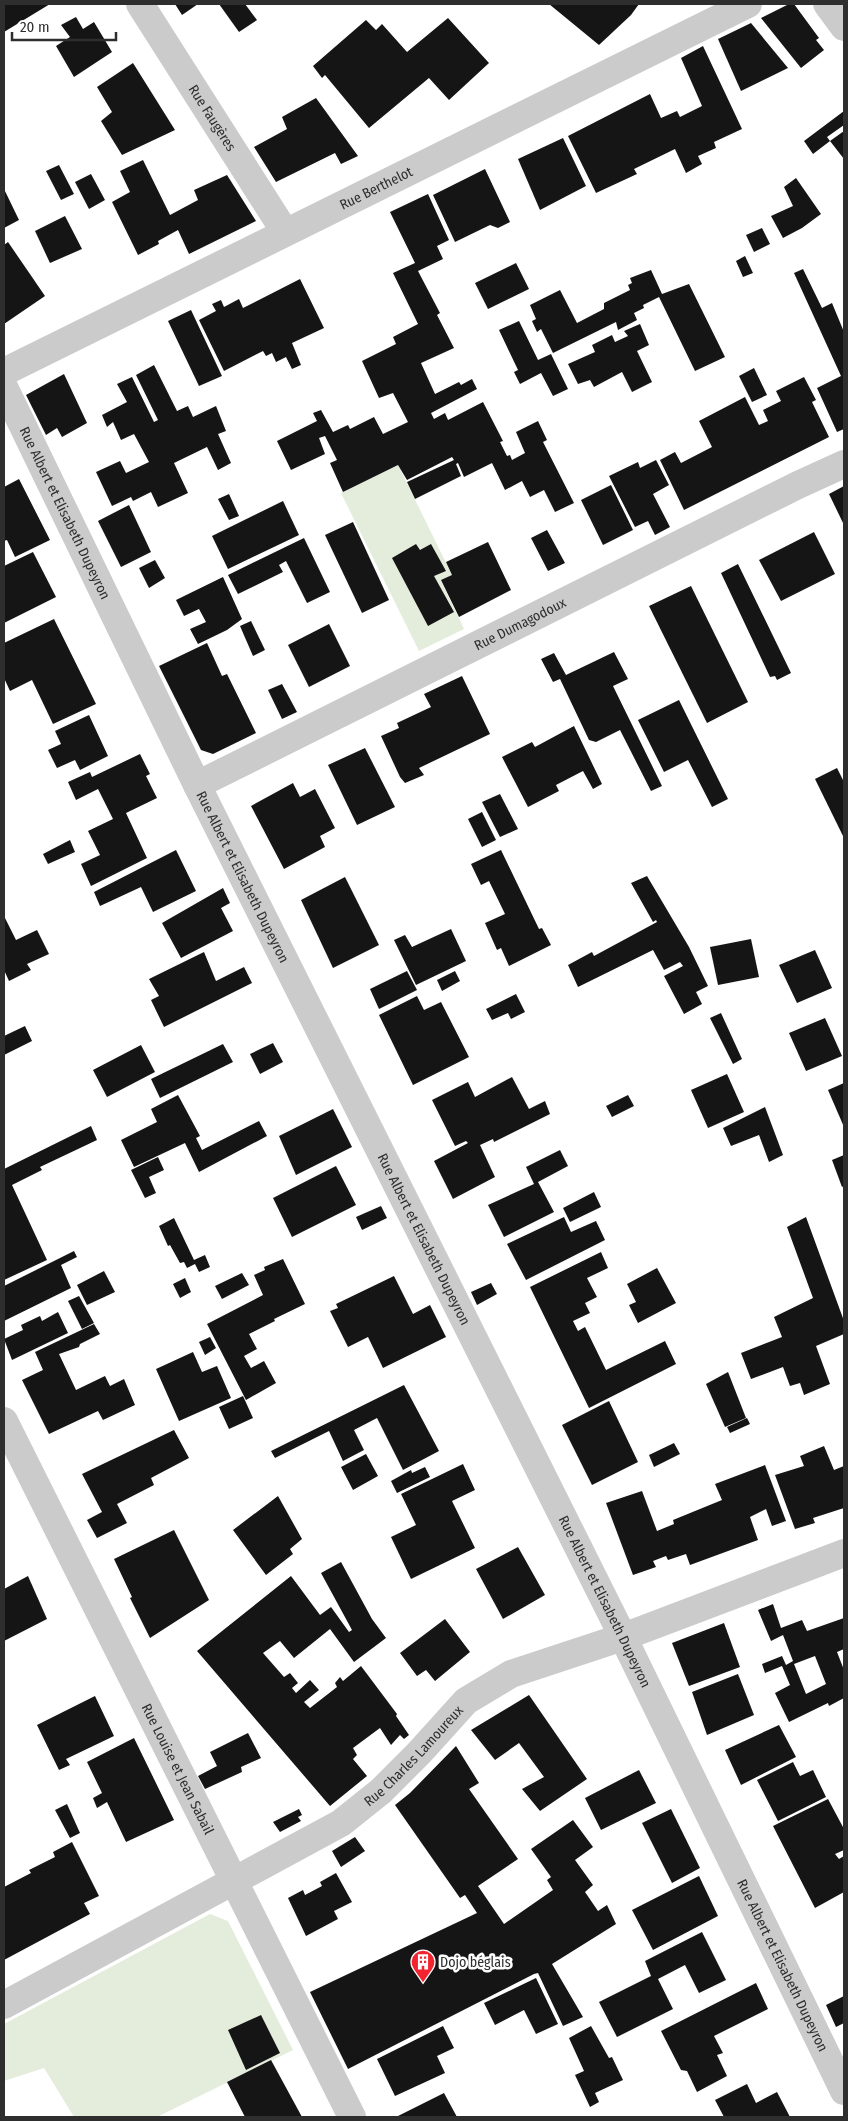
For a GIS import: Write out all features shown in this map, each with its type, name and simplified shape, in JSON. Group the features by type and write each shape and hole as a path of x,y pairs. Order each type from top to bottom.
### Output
{"street":[{"name":"Rue Faugères","path":"140,4 285,232"},
{"name":"Rue Berthelot","path":"4,372 748,4"},
{"path":"827,4 844,27"},
{"name":"Rue Albert et Elisabeth Dupeyron","path":"4,387 197,786 623,1637 844,2091"},
{"name":"Rue Dumagodoux","path":"197,786 798,484 844,464"},
{"name":"Rue Louise et Jean Sabail","path":"4,1421 352,2117"},
{"name":"Rue Charles Lamoureux","path":"4,2005 347,1817 381,1791 419,1753 466,1701 511,1674 623,1637 844,1553"}],"green space":[{"path":"398,465 452,575 441,581 464,629 419,651 341,493"},
{"path":"210,1914 228,1921 293,2050 157,2117 74,2117 44,2068 4,2081 4,2024"}],"building":[{"path":"4,4 50,4 4,32"},
{"path":"175,4 198,4 182,15"},
{"path":"219,4 245,4 257,20 239,32"},
{"path":"549,4 639,4 631,15 599,45"},
{"path":"789,4 794,4 819,38 816,40 824,50 801,68 761,18"},
{"path":"76,17 83,29 94,22 112,52 74,77 56,46 70,37 61,25"},
{"path":"448,18 489,63 449,100 429,78 369,128 325,75 322,78 313,66 366,20 376,30 382,24 407,52"},
{"path":"751,23 788,68 741,91 718,39"},
{"path":"703,46 742,129 714,142 716,148 698,156 702,164 686,173 675,149 634,169 637,174 596,193 568,136 650,94 661,118 677,111 680,117 702,106 681,58"},
{"path":"133,63 175,130 122,155 101,121 112,112 97,87"},
{"path":"316,98 358,156 341,164 335,153 276,182 254,147 287,129 282,117"},
{"path":"844,111 844,125 827,137 830,141 813,154 804,141"},
{"path":"844,131 844,159 830,141"},
{"path":"563,138 586,186 540,210 518,159"},
{"path":"143,160 170,215 198,200 194,190 227,175 256,221 189,254 178,230 158,241 159,244 138,255 112,202 130,192 120,171"},
{"path":"59,165 74,194 61,200 46,171"},
{"path":"485,169 510,222 498,228 490,225 455,242 433,195"},
{"path":"91,174 105,200 89,209 75,182"},
{"path":"796,178 821,214 802,228 783,238 771,216 793,206 784,187"},
{"path":"4,189 19,220 4,228"},
{"path":"428,194 449,240 437,246 443,259 418,271 440,313 437,315 454,348 421,363 435,394 459,382 461,385 472,379 477,389 431,413 434,419 445,413 448,420 483,402 503,441 500,442 507,456 510,455 512,460 525,453 516,432 538,421 547,440 543,442 574,503 555,512 544,490 530,497 522,481 505,490 492,463 464,477 458,463 456,464 461,476 415,499 407,482 454,460 452,457 407,480 398,465 343,492 330,463 337,460 325,436 319,438 325,454 291,470 277,441 317,421 313,413 321,410 333,432 348,425 350,429 374,417 383,434 408,422 393,393 379,398 362,361 396,344 393,337 418,324 393,273 415,263 390,212"},
{"path":"65,216 82,249 50,263 35,231"},
{"path":"762,228 770,244 754,252 746,235"},
{"path":"8,242 45,296 4,324 4,245"},
{"path":"745,256 753,273 743,277 736,261"},
{"path":"516,263 529,289 488,309 475,283"},
{"path":"803,269 822,308 832,303 844,332 844,429 837,432 817,388 841,376 794,273"},
{"path":"651,270 662,294 689,284 725,357 695,371 659,297 643,305 644,308 634,313 637,320 618,330 616,322 553,353 541,329 537,332 532,321 536,319 530,305 560,290 577,323 604,309 604,303 630,290 628,285 632,283 630,278"},
{"path":"300,279 324,328 292,343 301,365 292,369 286,357 276,362 272,353 266,356 263,351 224,371 199,320 216,311 212,304 221,300 224,307 239,299 243,308"},
{"path":"191,310 222,376 199,386 168,321"},
{"path":"519,321 538,360 551,354 568,389 553,396 541,373 520,384 514,372 518,370 499,330"},
{"path":"640,324 649,345 637,351 652,382 632,392 622,372 594,387 590,380 578,384 568,364 595,352 592,345 612,335 615,342 628,336 624,331"},
{"path":"154,365 177,411 188,406 193,417 216,406 226,431 218,434 231,463 218,470 207,447 174,463 188,493 158,507 151,492 133,501 131,497 112,506 96,472 120,461 126,473 149,462 134,434 121,440 113,422 107,427 102,415 127,402 117,384 132,377 154,422 158,420 136,375"},
{"path":"754,368 767,395 752,402 739,376"},
{"path":"64,374 87,423 62,437 57,428 46,435 26,395"},
{"path":"804,377 816,400 812,402 829,437 684,510 660,460 675,452 681,463 712,447 699,421 745,397 759,425 768,421 763,410 781,401 776,391"},
{"path":"656,460 669,485 653,494 670,527 655,535 648,521 635,527 609,476 638,462 640,468"},
{"path":"19,479 50,540 15,557 7,540 4,541 4,487"},
{"path":"611,485 633,530 603,545 581,500"},
{"path":"844,486 844,525 829,494"},
{"path":"229,494 239,516 229,520 218,499"},
{"path":"283,501 299,535 228,569 212,536"},
{"path":"129,505 151,552 121,567 98,521"},
{"path":"353,522 389,600 362,613 325,535"},
{"path":"547,530 565,563 548,571 531,538"},
{"path":"814,532 835,574 781,601 759,560"},
{"path":"304,538 330,592 307,603 286,561 279,565 283,572 238,594 228,575"},
{"path":"488,542 511,590 459,617 441,580 452,575 446,562"},
{"path":"416,544 420,550 431,544 446,571 434,576 454,612 428,626 392,558"},
{"path":"33,552 56,597 4,623 4,566"},
{"path":"155,560 165,578 149,588 139,568"},
{"path":"738,564 791,673 777,680 775,676 770,677 721,573"},
{"path":"223,577 242,619 227,630 198,644 190,629 206,622 199,609 184,616 176,600"},
{"path":"691,586 748,702 707,723 649,606"},
{"path":"54,619 96,704 53,724 32,680 10,691 4,678 4,643"},
{"path":"251,621 265,650 253,656 240,626"},
{"path":"329,624 350,666 309,687 288,645"},
{"path":"207,643 222,676 227,674 256,733 213,754 201,750 159,666"},
{"path":"614,652 628,679 613,686 662,786 651,791 620,730 596,742 589,740 560,679 553,682 541,659 554,653 566,675"},
{"path":"462,676 490,734 419,768 424,775 405,783 400,777 381,736 399,728 397,723 431,707 424,694"},
{"path":"282,684 297,712 282,719 268,690"},
{"path":"679,700 728,799 712,807 688,760 664,772 638,720"},
{"path":"89,715 108,756 80,770 75,760 57,768 48,750 61,744 55,731"},
{"path":"574,726 602,784 593,789 583,771 556,785 559,791 528,807 502,757 532,742 535,747"},
{"path":"365,748 395,807 357,825 328,765"},
{"path":"140,754 150,774 146,776 157,798 126,813 147,858 91,886 81,864 100,855 88,831 113,819 98,789 76,800 68,782 90,772 92,777"},
{"path":"837,768 844,782 843,836 815,779"},
{"path":"293,783 300,797 315,789 335,828 320,836 325,847 284,869 251,806"},
{"path":"500,794 518,829 500,837 482,802"},
{"path":"482,812 496,840 482,847 468,819"},
{"path":"70,840 75,852 48,864 43,854"},
{"path":"176,850 196,891 153,912 141,887 100,906 94,892"},
{"path":"501,850 539,929 542,928 551,945 509,966 501,948 497,950 485,923 505,914 489,881 481,885 471,864"},
{"path":"647,876 689,947 708,986 696,992 702,1004 684,1014 664,976 683,966 680,962 664,970 653,950 578,987 568,965 592,952 594,956 657,922 656,920 653,922 631,883"},
{"path":"345,877 379,945 333,968 301,900"},
{"path":"223,888 230,903 221,908 233,931 181,958 162,923"},
{"path":"4,916 16,940 37,930 49,954 27,964 31,970 9,981 4,970"},
{"path":"451,929 466,961 416,985 394,940 405,935 412,947"},
{"path":"751,939 759,977 718,985 710,947"},
{"path":"815,950 832,988 797,1003 779,965"},
{"path":"204,952 216,981 244,967 252,983 164,1027 151,1000 159,996 149,979"},
{"path":"407,971 417,990 379,1009 370,989"},
{"path":"455,971 460,981 442,991 437,980"},
{"path":"516,994 525,1012 511,1019 508,1013 492,1020 486,1009"},
{"path":"417,996 424,1010 441,1002 469,1057 413,1085 379,1015"},
{"path":"721,1013 742,1059 733,1064 710,1018"},
{"path":"825,1018 842,1056 806,1071 789,1033"},
{"path":"25,1026 32,1041 4,1055 4,1036"},
{"path":"273,1043 283,1062 260,1074 250,1054"},
{"path":"223,1044 233,1062 160,1098 151,1079"},
{"path":"141,1045 155,1072 107,1097 93,1070"},
{"path":"727,1074 744,1112 708,1128 691,1090"},
{"path":"512,1077 529,1109 545,1101 550,1114 494,1142 493,1139 480,1145 495,1177 453,1199 434,1161 468,1143 466,1141 455,1146 432,1100 468,1082 475,1097"},
{"path":"844,1083 844,1127 828,1090"},
{"path":"178,1095 200,1136 196,1138 202,1150 259,1121 267,1136 199,1172 185,1143 134,1167 121,1140 157,1122 151,1109"},
{"path":"628,1095 634,1106 612,1117 606,1106"},
{"path":"765,1107 783,1155 769,1162 759,1135 731,1146 723,1128"},
{"path":"333,1109 352,1147 296,1175 279,1136"},
{"path":"91,1126 97,1140 40,1167 42,1170 12,1185 47,1260 4,1280 4,1169"},
{"path":"560,1150 568,1166 538,1182 554,1212 504,1237 488,1205 534,1184 526,1167"},
{"path":"844,1155 844,1186 842,1187 832,1160"},
{"path":"158,1157 164,1170 149,1177 156,1193 145,1198 131,1170"},
{"path":"336,1166 356,1205 292,1237 273,1198"},
{"path":"594,1192 601,1207 570,1222 563,1208"},
{"path":"381,1206 387,1218 362,1230 356,1217"},
{"path":"564,1217 571,1232 596,1221 605,1240 526,1280 507,1244"},
{"path":"806,1217 844,1321 844,1334 816,1346 830,1384 804,1395 800,1383 790,1386 783,1367 751,1379 741,1353 782,1337 774,1317 813,1298 787,1227"},
{"path":"174,1218 194,1260 205,1255 210,1267 199,1272 195,1264 187,1268 184,1262 180,1263 170,1245 168,1246 159,1226"},
{"path":"74,1251 77,1257 61,1265 71,1288 4,1321 4,1286"},
{"path":"601,1252 608,1268 587,1278 597,1297 585,1303 590,1313 573,1321 578,1331 585,1327 606,1370 665,1341 676,1364 589,1408 530,1287"},
{"path":"283,1259 305,1304 249,1334 257,1349 244,1356 251,1368 264,1361 276,1383 246,1400 207,1324 263,1295 254,1275 265,1270 264,1267"},
{"path":"657,1268 676,1303 638,1323 629,1305 636,1302 627,1284"},
{"path":"104,1271 115,1292 87,1305 77,1285"},
{"path":"242,1273 249,1285 222,1299 215,1286"},
{"path":"394,1276 413,1314 430,1305 446,1337 383,1368 368,1337 348,1347 330,1311 338,1308 336,1304"},
{"path":"185,1278 191,1292 180,1298 173,1284"},
{"path":"491,1283 497,1294 477,1305 471,1292"},
{"path":"79,1296 94,1323 82,1329 68,1301"},
{"path":"58,1312 68,1333 12,1360 4,1339 23,1330 21,1325 40,1316 42,1321"},
{"path":"94,1324 100,1334 80,1344 79,1347 59,1354 76,1390 105,1376 110,1386 124,1379 135,1405 103,1420 98,1411 49,1434 22,1380 43,1370 35,1352"},
{"path":"210,1337 216,1348 205,1355 199,1342"},
{"path":"193,1352 202,1372 217,1366 231,1398 179,1421 156,1369"},
{"path":"728,1372 746,1418 725,1427 706,1384"},
{"path":"404,1385 439,1451 403,1470 377,1418 354,1430 364,1450 343,1461 329,1431 275,1458 271,1451"},
{"path":"243,1396 253,1418 229,1429 219,1407"},
{"path":"609,1401 638,1462 592,1485 562,1425"},
{"path":"747,1418 750,1424 730,1433 727,1427"},
{"path":"174,1430 189,1458 151,1478 154,1485 117,1504 127,1523 97,1538 87,1520 102,1512 82,1474"},
{"path":"674,1443 680,1454 654,1467 649,1455"},
{"path":"824,1446 834,1470 844,1466 844,1508 813,1518 815,1523 795,1529 775,1475 804,1466 800,1456"},
{"path":"366,1454 378,1476 353,1490 341,1467"},
{"path":"463,1464 475,1490 452,1501 475,1548 411,1579 391,1537 416,1525 401,1494"},
{"path":"765,1465 786,1521 772,1526 766,1509 750,1517 758,1540 690,1565 686,1554 668,1560 666,1556 653,1561 656,1567 633,1575 606,1503 642,1491 657,1531 674,1524 673,1520 722,1500 715,1484"},
{"path":"425,1467 430,1477 397,1493 391,1481 411,1470 412,1473"},
{"path":"278,1496 302,1539 290,1549 293,1554 266,1575 233,1530"},
{"path":"174,1530 209,1600 150,1638 130,1598 132,1597 114,1559"},
{"path":"518,1547 545,1595 503,1619 476,1569"},
{"path":"341,1562 372,1619 386,1638 354,1662 330,1629 294,1658 280,1641 263,1653 284,1677 290,1673 298,1683 292,1688 296,1693 310,1680 319,1690 304,1702 310,1708 337,1687 335,1683 340,1677 343,1681 361,1666 397,1714 396,1716 409,1735 404,1739 400,1735 391,1745 380,1728 353,1748 357,1755 353,1759 367,1776 330,1806 197,1651 291,1576 320,1615 331,1607 349,1632 352,1630 321,1573"},
{"path":"28,1576 47,1619 4,1641 4,1589"},
{"path":"773,1604 781,1628 802,1620 807,1631 844,1618 844,1649 837,1652 844,1670 844,1698 829,1706 828,1703 789,1722 775,1693 790,1685 782,1666 765,1673 762,1664 782,1656 786,1665 793,1661 783,1635 771,1641 758,1610","holes":["815,1656 826,1684 806,1694 794,1664"]},
{"path":"445,1619 470,1652 435,1681 426,1670 417,1676 400,1653"},
{"path":"724,1623 740,1667 689,1686 672,1643"},
{"path":"738,1674 754,1715 707,1735 692,1692"},
{"path":"529,1695 587,1779 540,1811 522,1789 544,1777 519,1743 495,1760 471,1730"},
{"path":"95,1696 114,1736 66,1759 70,1765 59,1770 37,1725"},
{"path":"779,1725 796,1757 741,1785 725,1750"},
{"path":"248,1733 261,1758 241,1767 242,1772 205,1789 198,1776 217,1766 210,1752"},
{"path":"134,1738 174,1820 126,1842 107,1802 97,1808 93,1798 102,1793 87,1762"},
{"path":"456,1746 479,1783 469,1789 518,1859 478,1886 504,1924 553,1890 547,1880 551,1877 531,1849 573,1820 593,1847 575,1860 593,1885 585,1892 598,1911 607,1905 616,1924 552,1964 583,2017 563,2026 538,1973 348,2069 310,1992 477,1913 465,1895 460,1898 395,1805 410,1793"},
{"path":"793,1762 800,1776 813,1770 826,1797 778,1821 757,1780"},
{"path":"639,1770 656,1803 601,1830 585,1798"},
{"path":"828,1799 844,1829 844,1850 835,1854 839,1859 844,1856 844,1892 815,1908 773,1826"},
{"path":"67,1804 80,1833 70,1838 55,1810"},
{"path":"299,1809 302,1815 298,1817 301,1821 280,1832 273,1822"},
{"path":"671,1809 700,1868 672,1883 642,1823"},
{"path":"355,1837 365,1851 341,1867 332,1851"},
{"path":"72,1842 99,1896 84,1903 90,1914 4,1960 4,1887 31,1873 29,1870 55,1857 53,1852"},
{"path":"336,1873 352,1902 334,1911 338,1919 306,1936 288,1898 303,1890 305,1895 322,1886 320,1882"},
{"path":"699,1876 718,1916 653,1950 632,1910"},
{"path":"702,1932 726,1980 699,1993 685,1965 658,1979 673,2009 617,2037 599,2002 651,1976 645,1961"},
{"path":"536,1978 558,2024 536,2034 524,2010 495,2025 484,2003"},
{"path":"756,1983 768,2009 714,2036 723,2053 717,2055 727,2076 697,2092 687,2071 681,2070 661,2031"},
{"path":"844,1996 844,2023 836,2027 826,2005"},
{"path":"261,2015 280,2053 246,2070 228,2030"},
{"path":"443,2026 454,2048 437,2056 445,2073 395,2096 377,2059"},
{"path":"591,2026 609,2058 612,2057 623,2080 595,2093 599,2102 590,2107 575,2075 584,2071 569,2038"},
{"path":"271,2060 302,2117 245,2117 227,2082"},
{"path":"747,2084 756,2103 777,2092 790,2117 724,2117 715,2100"},
{"path":"444,2093 457,2117 396,2117"}],"place":[{"name":"Dojo béglais","path":"423,1983"}]}
